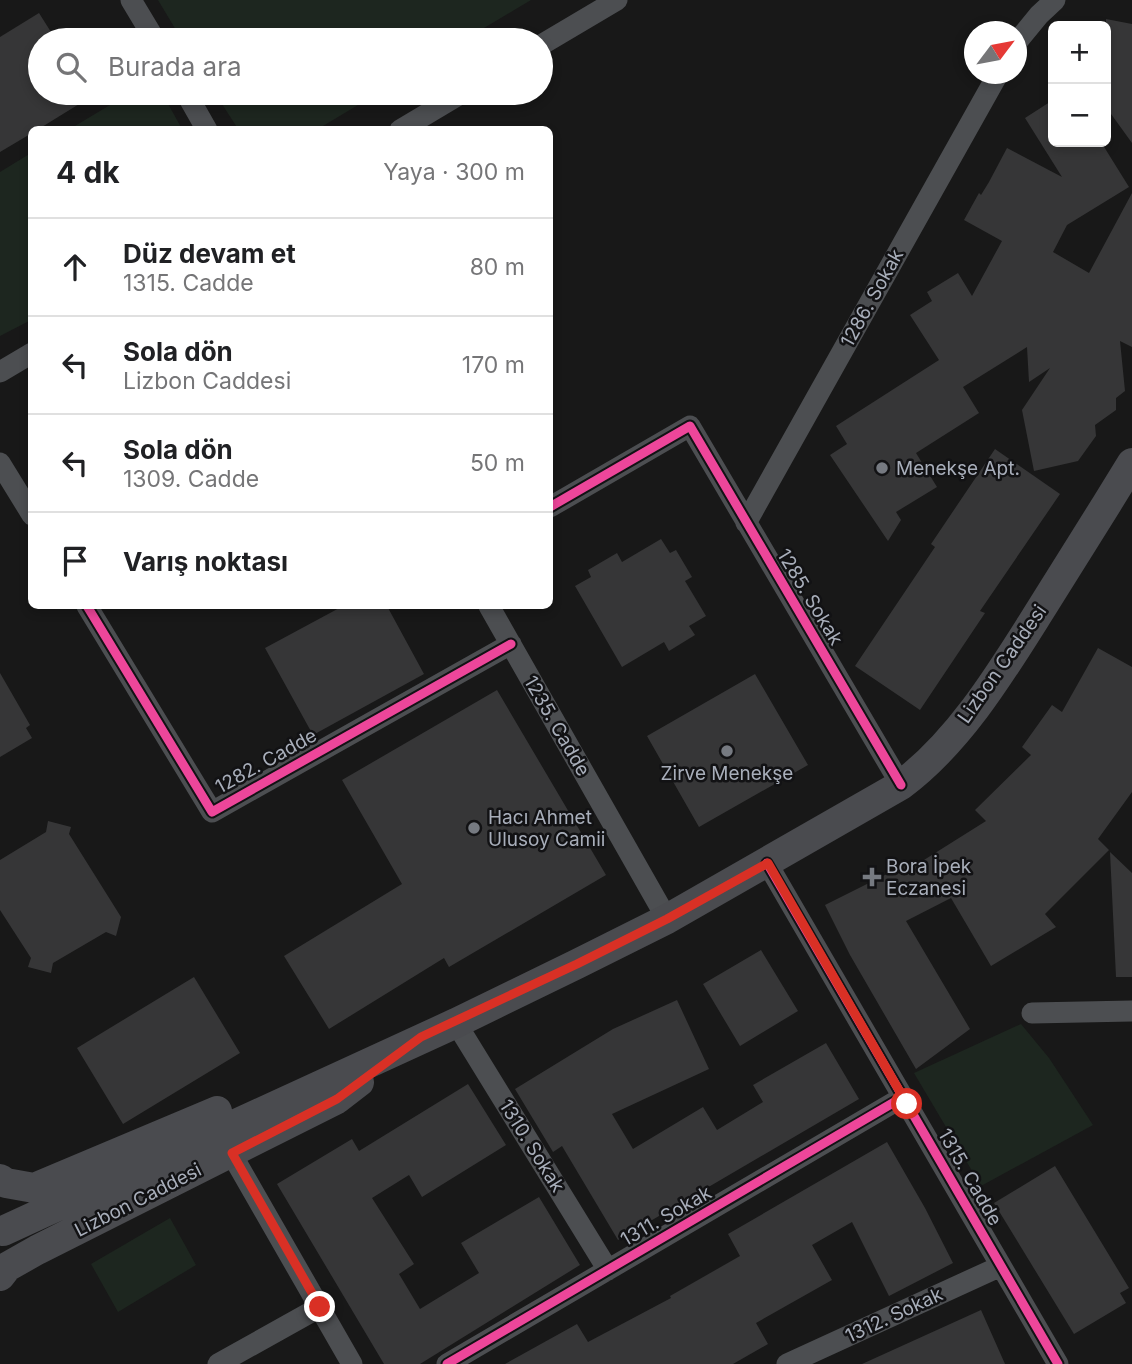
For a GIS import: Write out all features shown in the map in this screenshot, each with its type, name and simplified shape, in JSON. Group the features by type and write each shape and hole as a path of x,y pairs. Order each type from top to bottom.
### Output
{"main road":[{"name":"Lizbon Caddesi","path":"4,1231 456,1023 667,919 901,785 919,771 946,741 1002,671 1132,463"},
{"name":"Lizbon Caddesi","path":"0,1276 8,1267 37,1250 337,1099 421,1037"},
{"name":"Lizbon Caddesi","path":"0,1179 6,1184 34,1188 318,1067 421,1037"}],"street":[{"path":"131,0 148,28"},
{"path":"553,39 617,0"},
{"path":"1027,30 1055,0"},
{"name":"1286. Sokak","path":"747,523 992,84"},
{"path":"193,105 205,126"},
{"path":"407,126 441,105"},
{"path":"0,372 28,355"},
{"name":"1285. Sokak","path":"553,505 690,426 901,785"},
{"path":"0,463 28,508"},
{"name":"1282. Cadde","path":"89,609 212,812 511,644"},
{"name":"1235. Cadde","path":"491,609 667,919"},
{"name":"1315. Cadde","path":"768,863 1058,1364"},
{"path":"1032,1013 1132,1011"},
{"name":"1310. Sokak","path":"456,1023 608,1270"},
{"name":"1311. Sokak","path":"447,1364 903,1097"},
{"path":"232,1153 352,1364"},
{"name":"1312. Sokak","path":"787,1364 1001,1266"},
{"path":"218,1364 320,1307"}],"shaded area":[{"path":"158,0 531,0 484,28 175,28"},
{"path":"110,105 169,105 180,126 75,126"},
{"path":"223,105 358,105 323,126 236,126"},
{"path":"28,155 28,322 0,336 0,172"},
{"path":"1021,1024 1049,1058 1093,1125 981,1186 914,1073"},
{"path":"170,1218 196,1265 118,1312 91,1264"}],"building":[{"path":"39,13 48,28 28,28 28,105 78,105 43,126 28,126 28,135 0,152 0,37"},
{"path":"1106,19 1132,24 1132,143 1111,114 1111,21"},
{"path":"1048,103 1048,147 1104,147 1129,187 1067,225 1053,252 1089,273 1132,193 1132,347 1120,341 1125,391 1116,398 1116,410 1095,425 1096,436 1078,461 1034,471 1022,410 1050,368 1029,382 1027,347 963,387 979,413 916,453 937,487 896,512 901,520 888,541 830,455 847,444 836,426 939,360 910,315 932,301 927,292 958,273 972,296 1002,241 964,220 1007,148 1062,177 1025,118"},
{"path":"995,449 1060,494 980,611 985,613 920,710 855,666 935,547 931,544"},
{"path":"661,539 670,553 676,550 692,577 685,581 706,616 689,626 695,635 669,651 664,642 622,667 575,586 591,577 588,570 617,553 622,562"},
{"path":"337,609 389,609 424,674 313,735 265,648"},
{"path":"1098,648 1132,667 1132,792 1098,839 1109,850 1045,914 1056,927 991,966 951,898 906,921 970,1029 916,1069 850,955 825,905 913,861 916,865 986,821 975,810 1031,755 1022,747 1052,705 1062,712"},
{"path":"0,673 30,725 26,728 32,738 0,757"},
{"name":"Zirve Menekşe","path":"755,674 808,765 699,827 647,736"},
{"name":"Hacı Ahmet Ulusoy Camii","path":"497,690 606,875 449,967 444,958 329,1029 284,956 402,884 342,780"},
{"path":"48,821 71,827 69,834 121,917 116,936 106,932 53,963 51,973 28,967 31,958 0,910 0,860 46,832"},
{"path":"1110,852 1132,873 1132,977 1116,977"},
{"path":"761,950 798,1011 740,1046 703,984"},
{"path":"194,977 240,1053 123,1124 77,1048"},
{"path":"677,1000 709,1069 612,1114 633,1149 703,1107 717,1130 763,1102 753,1085 826,1043 859,1099 618,1240 562,1146 553,1152 515,1089 613,1029"},
{"path":"468,1084 506,1145 422,1197 409,1175 372,1198 414,1264 399,1274 420,1309 479,1273 461,1243 539,1197 580,1265 420,1364 384,1364 277,1184 352,1139 359,1151"},
{"path":"887,1142 953,1263 889,1296 852,1222 812,1245 832,1280 756,1323 768,1344 733,1364 505,1364 577,1324 588,1342 671,1298 670,1296 740,1256 728,1234"},
{"path":"1055,1166 1129,1288 1120,1293 1126,1303 1074,1334 994,1203"},
{"path":"981,1310 1005,1364 862,1364"}],"cycle path":[{"path":"553,505 690,426 901,785"},
{"path":"89,609 212,812 511,644"},
{"path":"767,863 1058,1364"},
{"path":"447,1364 903,1097"}],"place":[{"name":"Menekşe Apt.","path":"882,468"},
{"name":"Zirve Menekşe","path":"727,751"},
{"name":"Hacı Ahmet Ulusoy Camii","path":"474,828"},
{"name":"Bora İpek Eczanesi","path":"872,877"}],"route":[{"path":"320,1307 232,1153 337,1099 421,1037 456,1023 667,919 768,863 907,1104"}]}
